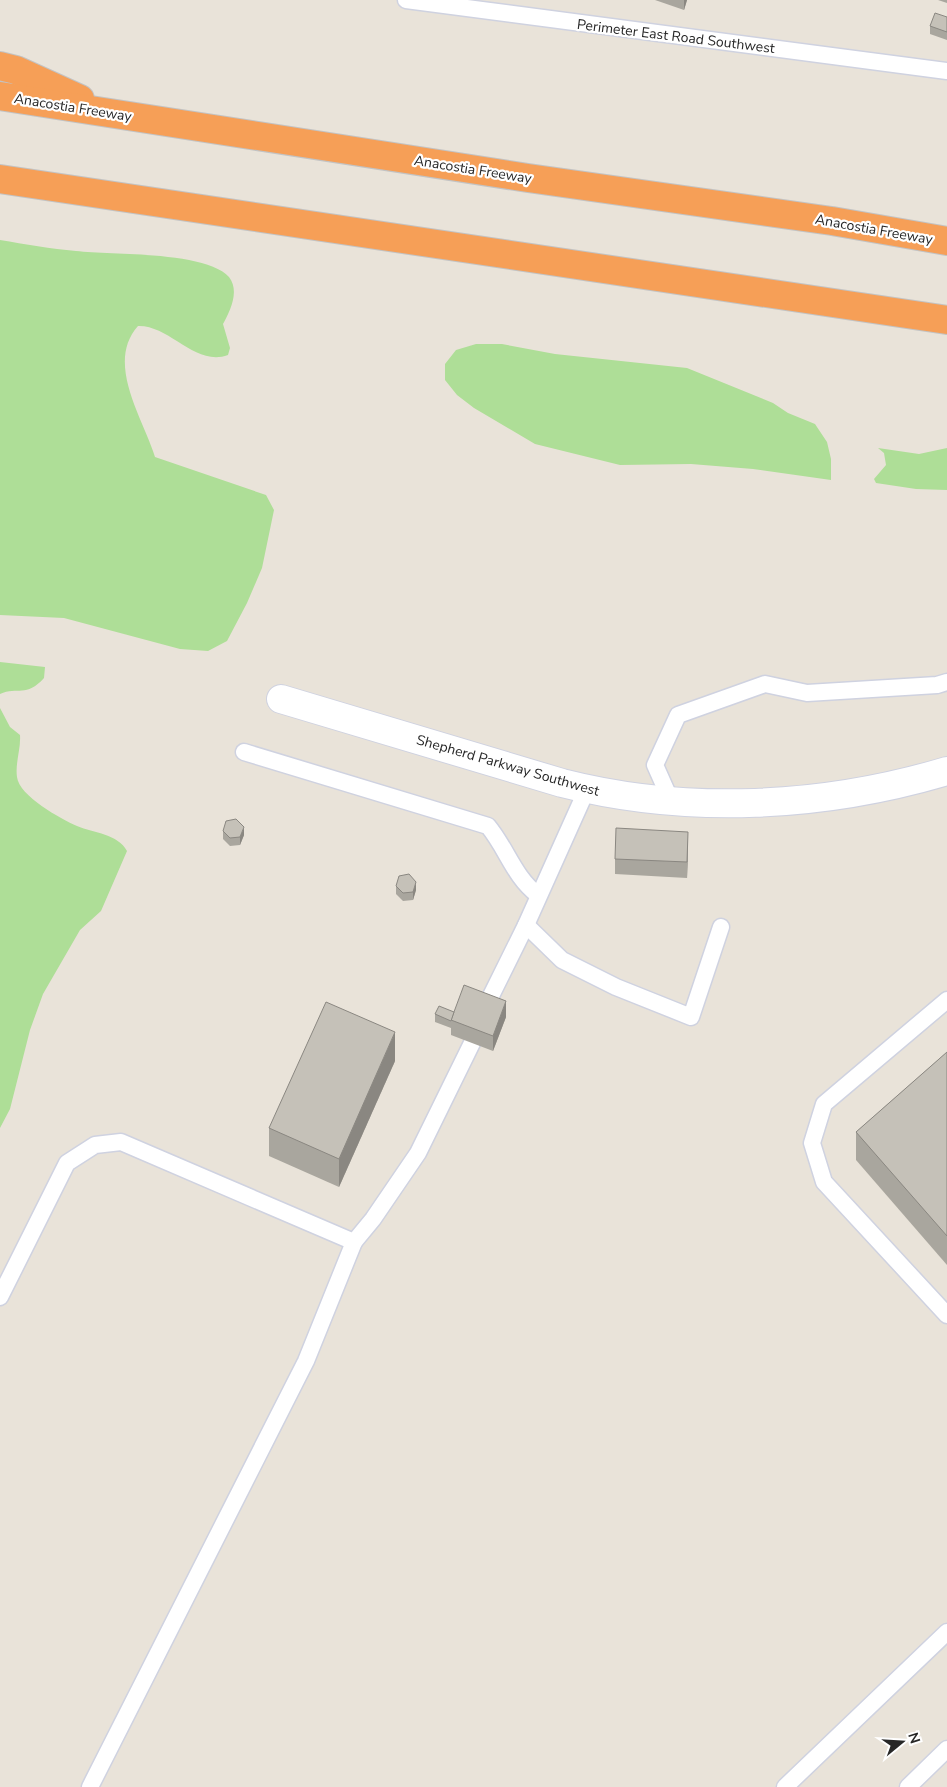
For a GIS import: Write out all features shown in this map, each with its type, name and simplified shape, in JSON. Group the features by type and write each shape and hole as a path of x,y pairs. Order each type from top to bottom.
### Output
{"highway":[{"path":"0,66 16,70 111,113"},
{"name":"Anacostia Freeway","path":"0,96 528,178 832,221 947,241"},
{"path":"0,179 947,320"}],"street":[{"name":"Shepherd Parkway Southwest","path":"281,698 587,789 671,801 742,803 809,799 886,787 947,771"}],"lane":[{"name":"Perimeter East Road Southwest","path":"406,0 492,13 947,71"},
{"path":"671,801 655,765 678,715 765,684 807,694 937,685 947,682"},
{"path":"244,752 488,826 501,841 513,868 526,886 538,895"},
{"path":"90,1787 306,1361 354,1242 418,1153 472,1043 485,1008 526,925 587,789"},
{"path":"526,925 562,960 616,987 691,1017 721,927"},
{"path":"947,1000 824,1104 812,1143 824,1182 947,1315"},
{"path":"0,1297 67,1163 95,1145 121,1142 354,1242"},
{"path":"786,1787 947,1632"},
{"path":"908,1787 947,1749"}],"green space":[{"path":"0,240 67,250 179,258 217,269 229,277 234,288 234,295 223,324 230,348 228,355 216,357 205,355 193,351 150,327 138,326 129,341 125,357 130,391 155,457 266,495 274,510 262,568 247,603 227,641 208,651 180,649 64,618 0,615"},
{"path":"476,344 502,344 555,354 687,368 773,403 788,413 815,424 827,442 831,459 831,480 753,469 691,464 620,465 535,444 474,408 457,395 445,380 445,364 456,350"},
{"path":"878,448 919,454 947,448 947,490 916,489 876,483 874,479 886,465 884,453"},
{"path":"0,662 45,667 44,678 27,690 0,694"},
{"path":"0,708 10,727 20,735 17,777 19,784 25,792 61,818 77,826 112,837 123,845 127,851 101,911 80,930 43,994 30,1030 10,1109 0,1128"}],"building":[{"path":"935,13 947,17 947,32 930,26"},
{"path":"236,819 244,827 240,837 230,838 223,831 226,821"},
{"path":"616,828 688,832 687,862 615,859"},
{"path":"409,874 416,882 413,892 403,893 396,886 399,876"},
{"path":"464,985 506,1001 493,1036 451,1020"},
{"path":"326,1002 395,1032 339,1159 269,1128"},
{"path":"439,1006 454,1012 451,1021 435,1014"},
{"path":"947,1052 947,1236 856,1132"}]}
